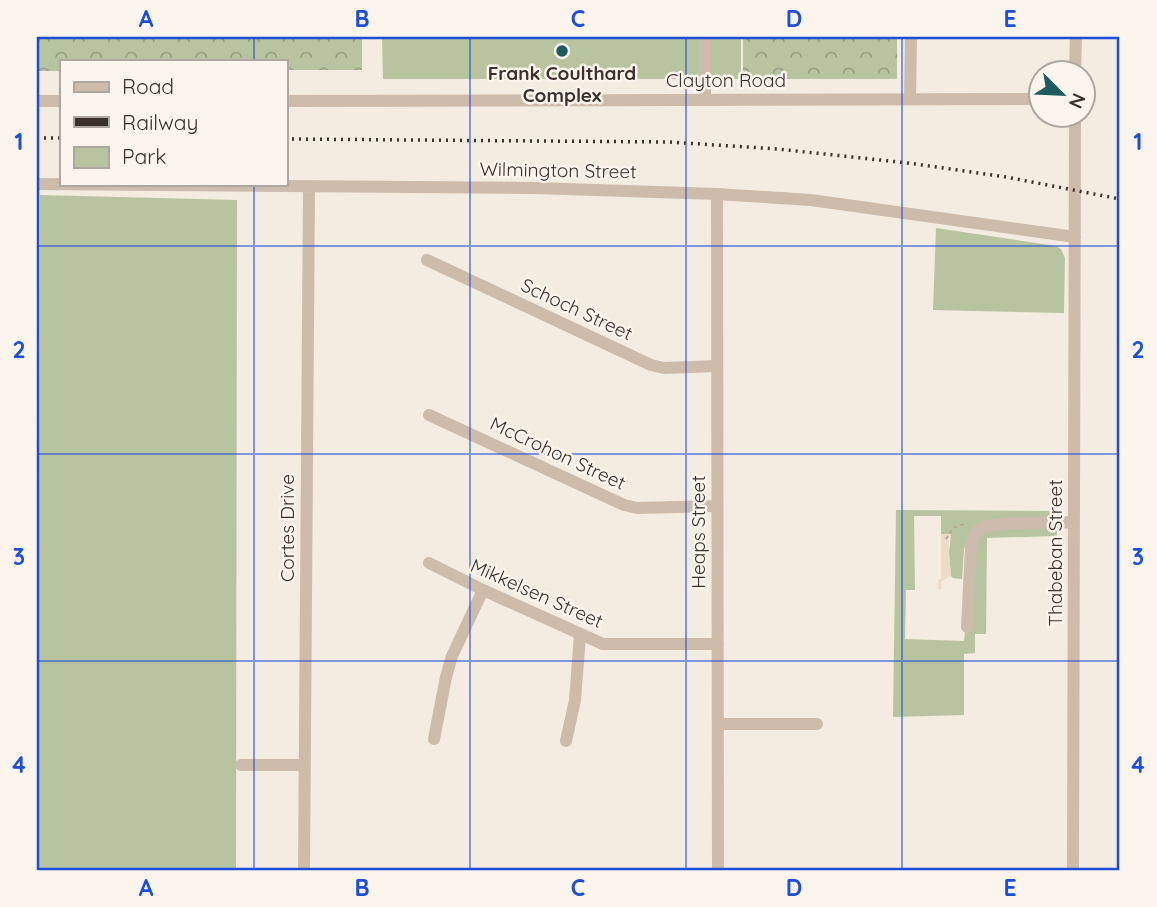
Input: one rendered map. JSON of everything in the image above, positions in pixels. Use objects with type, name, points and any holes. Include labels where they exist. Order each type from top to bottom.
[{"type":"street","points":[[705,37],[705,99]]},
{"type":"street","points":[[910,99],[911,37]]},
{"type":"street","points":[[1076,37],[1076,60]]},
{"type":"street","name":"Clayton Road","points":[[287,101],[1028,99]]},
{"type":"street","points":[[37,101],[60,101]]},
{"type":"street","name":"Thabeban Street","points":[[1073,870],[1075,130]]},
{"type":"street","name":"Wilmington Street","points":[[37,184],[60,184]]},
{"type":"street","name":"Wilmington Street","points":[[287,186],[535,188],[811,200],[1075,237]]},
{"type":"street","name":"Cortes Drive","points":[[304,870],[309,186]]},
{"type":"street","name":"Heaps Street","points":[[717,194],[718,870]]},
{"type":"street","name":"Schoch Street","points":[[427,260],[651,365],[664,368],[717,366]]},
{"type":"street","name":"McCrohon Street","points":[[429,415],[624,505],[637,508],[717,506]]},
{"type":"street","points":[[967,627],[972,540],[980,529],[994,524],[1074,522]]},
{"type":"street","name":"Mikkelsen Street","points":[[429,564],[603,644],[718,643]]},
{"type":"street","points":[[434,740],[443,687],[452,656],[483,590]]},
{"type":"street","points":[[566,741],[575,700],[580,635]]},
{"type":"street","points":[[719,724],[817,724]]},
{"type":"street","points":[[241,765],[305,765]]},
{"type":"path","points":[[946,539],[958,525],[968,523],[985,527]]},
{"type":"green space","points":[[37,37],[362,37],[362,70],[287,70],[287,60],[60,60],[60,71],[37,71]]},
{"type":"green space","name":"Frank Coulthard Complex","points":[[382,37],[741,37],[741,79],[383,79]]},
{"type":"green space","points":[[743,37],[897,37],[897,79],[743,79]]},
{"type":"green space","points":[[40,195],[237,200],[236,870],[38,870]]},
{"type":"green space","points":[[936,228],[1056,246],[1061,249],[1065,258],[1064,313],[933,310]]},
{"type":"green space","points":[[39,286],[38,472],[37,472]]},
{"type":"green space","points":[[896,510],[1053,511],[1053,520],[1003,520],[968,538],[964,549],[962,579],[951,576],[951,534],[941,534],[941,516],[914,516],[915,590],[906,590],[905,639],[964,641],[974,543],[985,530],[1035,527],[1057,529],[1057,536],[987,538],[986,634],[975,634],[975,653],[964,654],[964,715],[893,717]]},
{"type":"shaded area","points":[[941,534],[951,534],[951,576],[942,581],[941,589],[938,589],[938,580],[941,579]]},
{"type":"railway","points":[[37,138],[60,138]]},
{"type":"railway","points":[[287,139],[669,142],[778,149],[1006,177],[1120,199]]},
{"type":"place","name":"Frank Coulthard Complex","points":[[562,51]]}]
